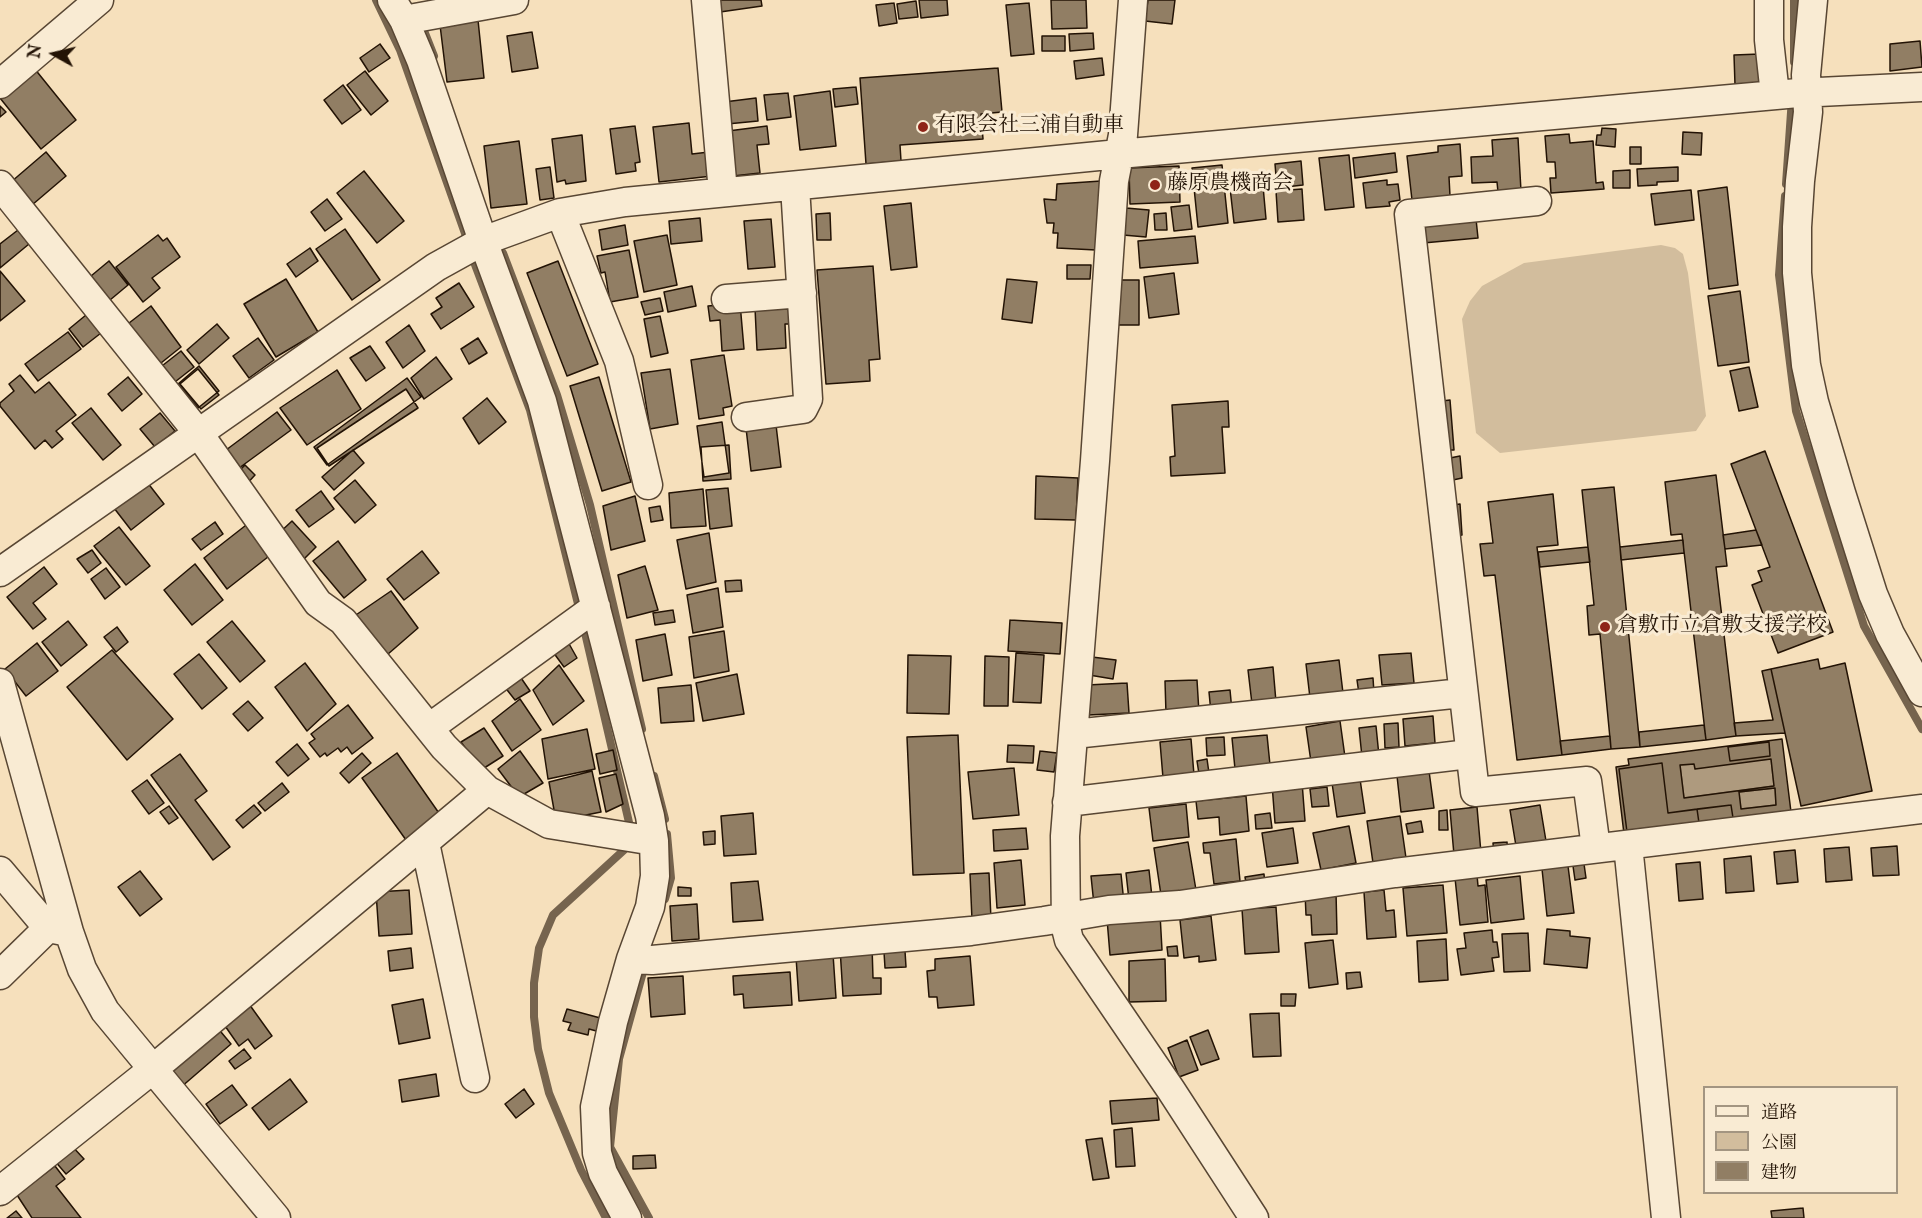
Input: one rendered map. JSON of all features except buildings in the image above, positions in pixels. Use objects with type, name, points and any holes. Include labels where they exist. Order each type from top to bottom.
[{"type":"street","points":[[0,84],[99,0]]},
{"type":"street","points":[[514,0],[409,14],[472,246],[542,401],[587,614],[650,816],[638,839]]},
{"type":"street","points":[[706,0],[723,192]]},
{"type":"street","points":[[1133,0],[1123,135],[1114,181],[1074,734],[1067,802],[1065,918],[1069,940],[1171,1090],[1254,1218]]},
{"type":"street","points":[[1769,0],[1769,40],[1791,93],[1808,112],[1800,181],[1797,273],[1806,365],[1814,402],[1840,493],[1873,594],[1890,634],[1922,692]]},
{"type":"street","points":[[1791,93],[1806,75],[1812,0]]},
{"type":"street","points":[[0,572],[436,267],[472,246],[560,213],[625,202],[1119,154],[1791,93],[1922,87]]},
{"type":"street","points":[[0,185],[199,434],[318,603],[343,621],[444,747],[487,790],[549,824],[638,839]]},
{"type":"street","points":[[746,417],[803,409],[808,399],[795,186]]},
{"type":"street","points":[[1538,201],[1409,214],[1474,792],[1587,781],[1596,848]]},
{"type":"street","points":[[560,213],[619,361],[648,485]]},
{"type":"street","points":[[726,299],[802,293]]},
{"type":"street","points":[[429,728],[587,614]]},
{"type":"street","points":[[0,683],[58,930]]},
{"type":"street","points":[[1074,734],[1462,693]]},
{"type":"street","points":[[1067,802],[1469,754]]},
{"type":"street","points":[[0,1191],[153,1069],[487,790]]},
{"type":"street","points":[[642,960],[970,931],[1109,910],[1180,905],[1395,873],[1922,809]]},
{"type":"street","points":[[627,1218],[603,1173],[597,1153],[595,1107],[613,1022],[642,960],[655,876],[638,839]]},
{"type":"street","points":[[424,843],[475,1078]]},
{"type":"street","points":[[1628,845],[1666,1218]]},
{"type":"street","points":[[0,871],[58,930],[105,1011],[276,1218]]},
{"type":"street","points":[[0,975],[58,930]]},
{"type":"green space","points":[[1661,245],[1675,248],[1683,254],[1688,273],[1706,416],[1696,431],[1500,453],[1476,433],[1462,319],[1470,301],[1482,286],[1524,263]]},
{"type":"shaded area","points":[[1771,759],[1774,786],[1684,798],[1680,765]]},
{"type":"shaded area","points":[[1775,788],[1776,805],[1741,809],[1739,792]]},
{"type":"waterway","points":[[376,0],[400,50],[468,242]]},
{"type":"waterway","points":[[1794,0],[1794,62]]},
{"type":"waterway","points":[[421,23],[434,56]]},
{"type":"waterway","points":[[1786,184],[1792,98]]},
{"type":"waterway","points":[[1785,196],[1779,275],[1796,411],[1864,626],[1922,729]]},
{"type":"waterway","points":[[503,253],[557,395],[590,505],[642,729]]},
{"type":"waterway","points":[[471,254],[530,410],[580,612]]},
{"type":"waterway","points":[[583,624],[631,831]]},
{"type":"waterway","points":[[654,776],[665,819]]},
{"type":"waterway","points":[[665,899],[671,878],[667,834]]},
{"type":"waterway","points":[[606,1218],[581,1170],[549,1093],[538,1049],[534,1017],[534,983],[539,948],[553,915],[624,850],[627,842]]},
{"type":"waterway","points":[[645,965],[619,1059],[610,1147],[649,1218]]},
{"type":"place","name":"有限会社三浦自動車","points":[[923,127]]},
{"type":"place","name":"藤原農機商会","points":[[1155,185]]},
{"type":"place","name":"倉敷市立倉敷支援学校","points":[[1605,627]]}]
